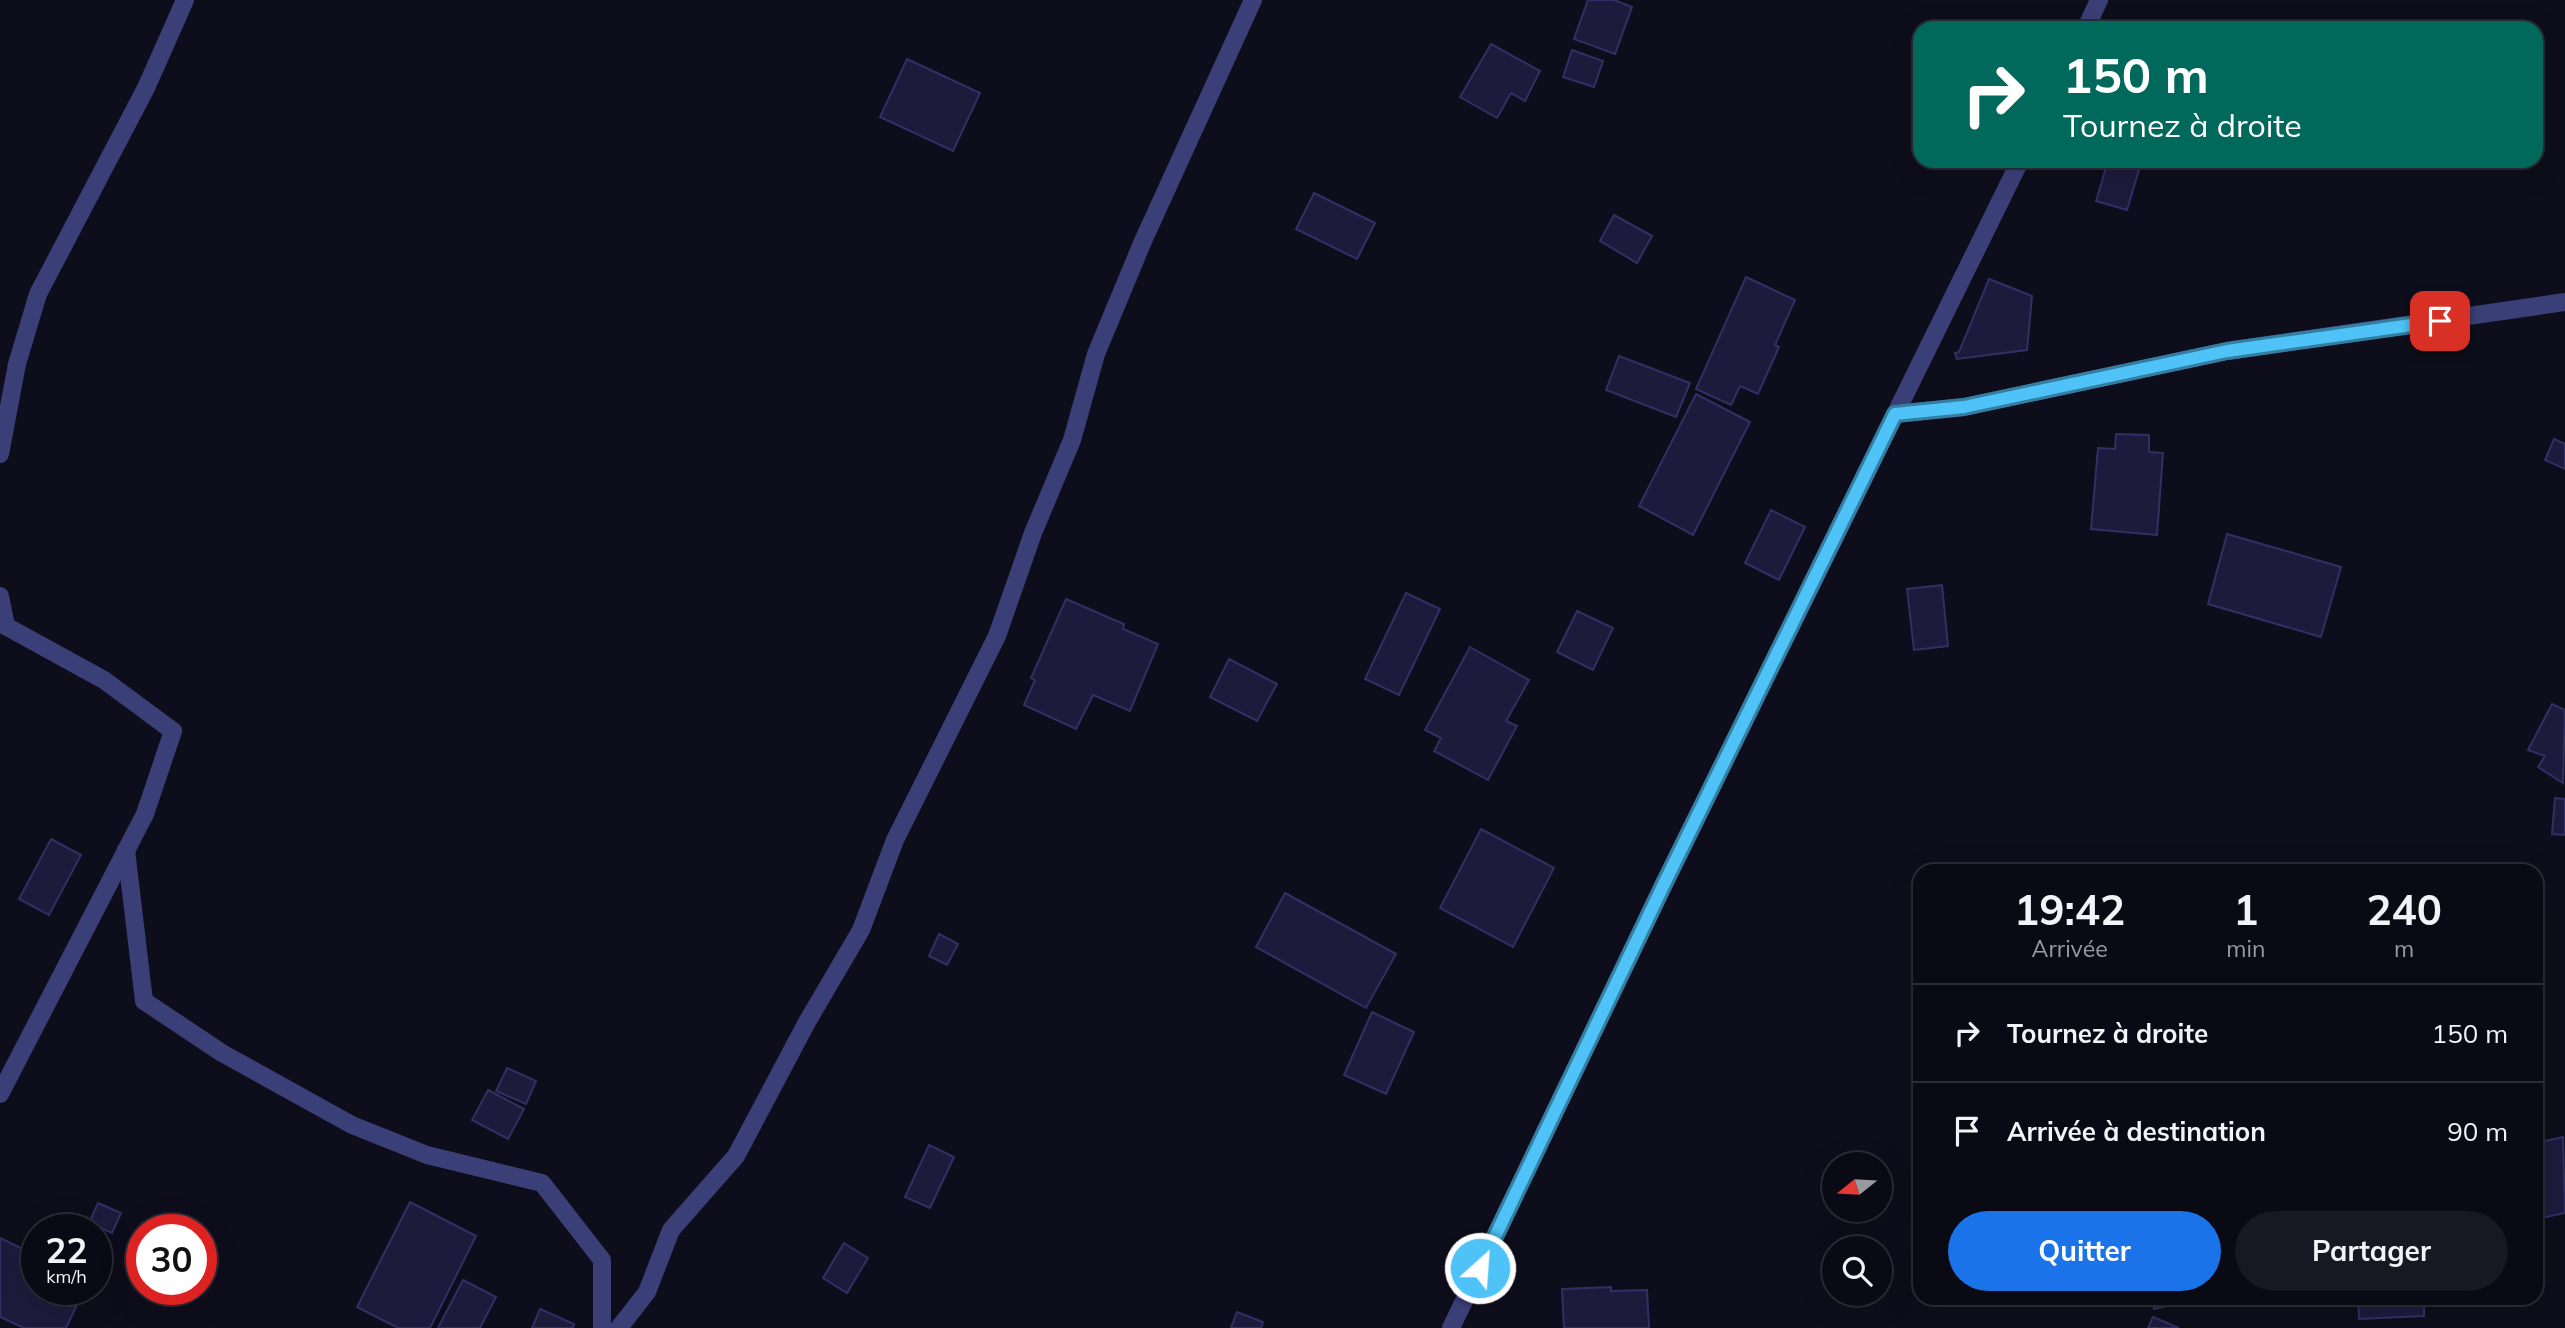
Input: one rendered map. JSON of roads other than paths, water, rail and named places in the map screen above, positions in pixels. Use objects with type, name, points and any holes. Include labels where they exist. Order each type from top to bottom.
[{"type":"street","points":[[0,454],[17,364],[38,294],[146,88],[185,0]]},
{"type":"street","points":[[619,1328],[647,1292],[671,1230],[736,1156],[807,1022],[861,930],[895,840],[998,636],[1033,533],[1072,440],[1096,354],[1143,242],[1253,0]]},
{"type":"street","points":[[2088,21],[2099,0]]},
{"type":"street","points":[[1451,1328],[1663,886],[2017,168]]},
{"type":"street","points":[[1895,414],[1964,407],[2227,351],[2565,302]]},
{"type":"street","points":[[0,596],[3,625],[104,680],[173,731],[145,814],[0,1094]]},
{"type":"street","points":[[126,850],[144,1001],[222,1053],[352,1125],[427,1155],[542,1183],[602,1259],[602,1328]]}]
